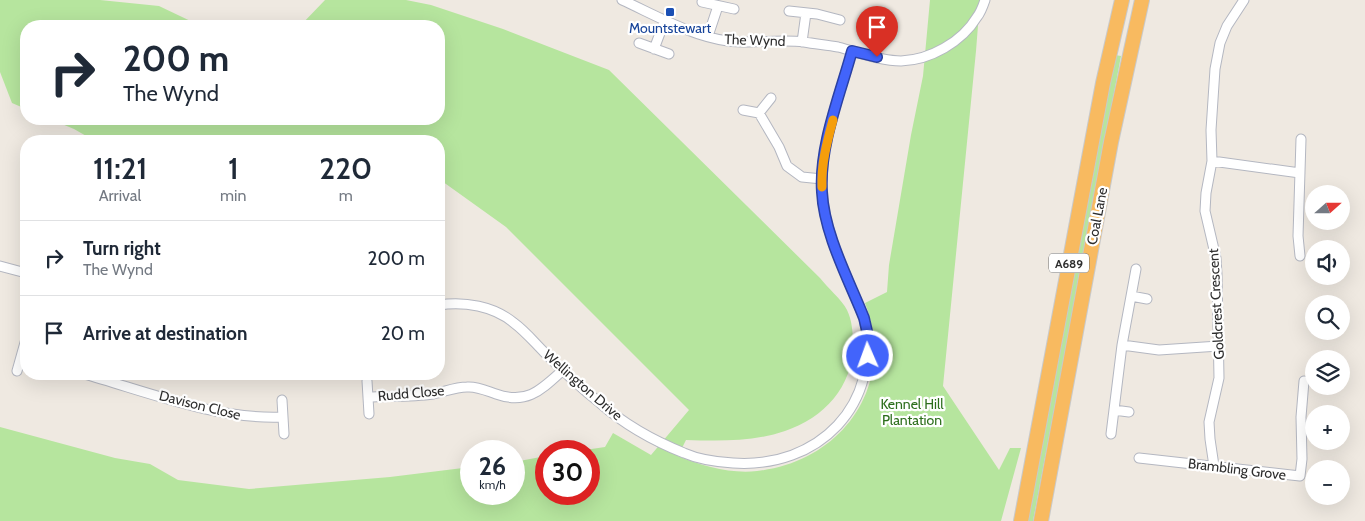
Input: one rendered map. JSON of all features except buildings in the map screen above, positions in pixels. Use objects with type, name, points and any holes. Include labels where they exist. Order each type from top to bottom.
[{"type":"highway","name":"Coal Lane","points":[[1021,521],[1095,122],[1122,0]]},
{"type":"highway","name":"Coal Lane","points":[[1041,521],[1111,142],[1142,0]]},
{"type":"street","name":"The Wynd","points":[[622,0],[665,20],[708,36],[746,42],[802,42],[900,61],[921,58],[942,50],[963,34],[978,17],[985,0]]},
{"type":"street","name":"Goldcrest Crescent","points":[[1214,466],[1209,422],[1219,378],[1219,346],[1216,258],[1205,211],[1206,193],[1212,160],[1211,130],[1215,69],[1220,43],[1227,26],[1244,0]]},
{"type":"street","points":[[702,2],[734,9]]},
{"type":"street","name":"The Wynd","points":[[708,36],[718,6]]},
{"type":"street","points":[[789,11],[840,20]]},
{"type":"street","name":"The Wynd","points":[[802,42],[806,13]]},
{"type":"street","points":[[654,49],[665,20]]},
{"type":"street","points":[[638,43],[669,54]]},
{"type":"street","name":"Wellington Drive","points":[[445,305],[459,304],[475,306],[502,315],[522,329],[563,370],[620,420],[667,446],[693,457],[717,462],[748,464],[776,461],[797,454],[825,439],[841,423],[855,402],[864,378],[868,356],[867,331],[864,318],[829,228],[824,210],[822,178],[825,150],[852,51]]},
{"type":"street","points":[[759,113],[771,98]]},
{"type":"street","points":[[743,110],[759,113],[779,147],[787,166],[802,177],[822,178]]},
{"type":"street","points":[[1300,256],[1298,236],[1301,139]]},
{"type":"street","points":[[1212,160],[1300,173]]},
{"type":"street","points":[[0,266],[20,271]]},
{"type":"street","points":[[1111,434],[1122,344],[1136,269]]},
{"type":"street","points":[[1131,296],[1147,299]]},
{"type":"street","points":[[1122,344],[1166,350],[1219,346]]},
{"type":"street","points":[[17,371],[20,365]]},
{"type":"street","name":"Rudd Close","points":[[368,397],[432,394],[465,387],[481,389],[502,396],[525,397],[540,390],[563,370]]},
{"type":"street","name":"Davison Close","points":[[104,380],[208,410],[245,417],[283,417]]},
{"type":"street","points":[[118,384],[119,380]]},
{"type":"street","name":"Rudd Close","points":[[367,381],[369,414]]},
{"type":"street","name":"Brambling Grove","points":[[1139,458],[1300,476],[1304,381]]},
{"type":"street","points":[[282,400],[284,434]]},
{"type":"street","points":[[1114,410],[1129,412]]},
{"type":"green space","points":[[0,0],[100,0],[159,6],[188,20],[20,20],[20,106],[12,103],[0,72]]},
{"type":"green space","name":"Kennel Hill Plantation","points":[[325,0],[406,0],[431,5],[503,29],[609,70],[820,278],[845,306],[851,322],[853,340],[852,360],[842,387],[824,409],[799,425],[773,435],[736,440],[686,440],[678,456],[717,468],[747,472],[787,465],[814,452],[837,436],[855,414],[867,390],[874,363],[873,333],[865,303],[887,292],[889,265],[923,76],[930,0],[980,0],[943,386],[999,470],[1010,448],[1021,448],[1001,521],[0,521],[0,427],[115,458],[150,464],[178,480],[249,489],[390,477],[460,468],[460,505],[525,505],[525,460],[535,458],[535,505],[600,505],[600,448],[605,447],[613,433],[651,455],[689,410],[506,227],[445,183],[445,135],[84,135],[64,125],[445,125],[445,20],[306,20]]},
{"type":"green space","points":[[1115,55],[1121,56],[1033,521],[1026,521]]},
{"type":"slow traffic","points":[[822,187],[825,150],[833,120]]},
{"type":"place","name":"Mountstewart","points":[[670,12]]},
{"type":"route","points":[[868,356],[867,331],[864,318],[834,244],[824,210],[822,173],[825,150],[852,51],[877,57]]}]
